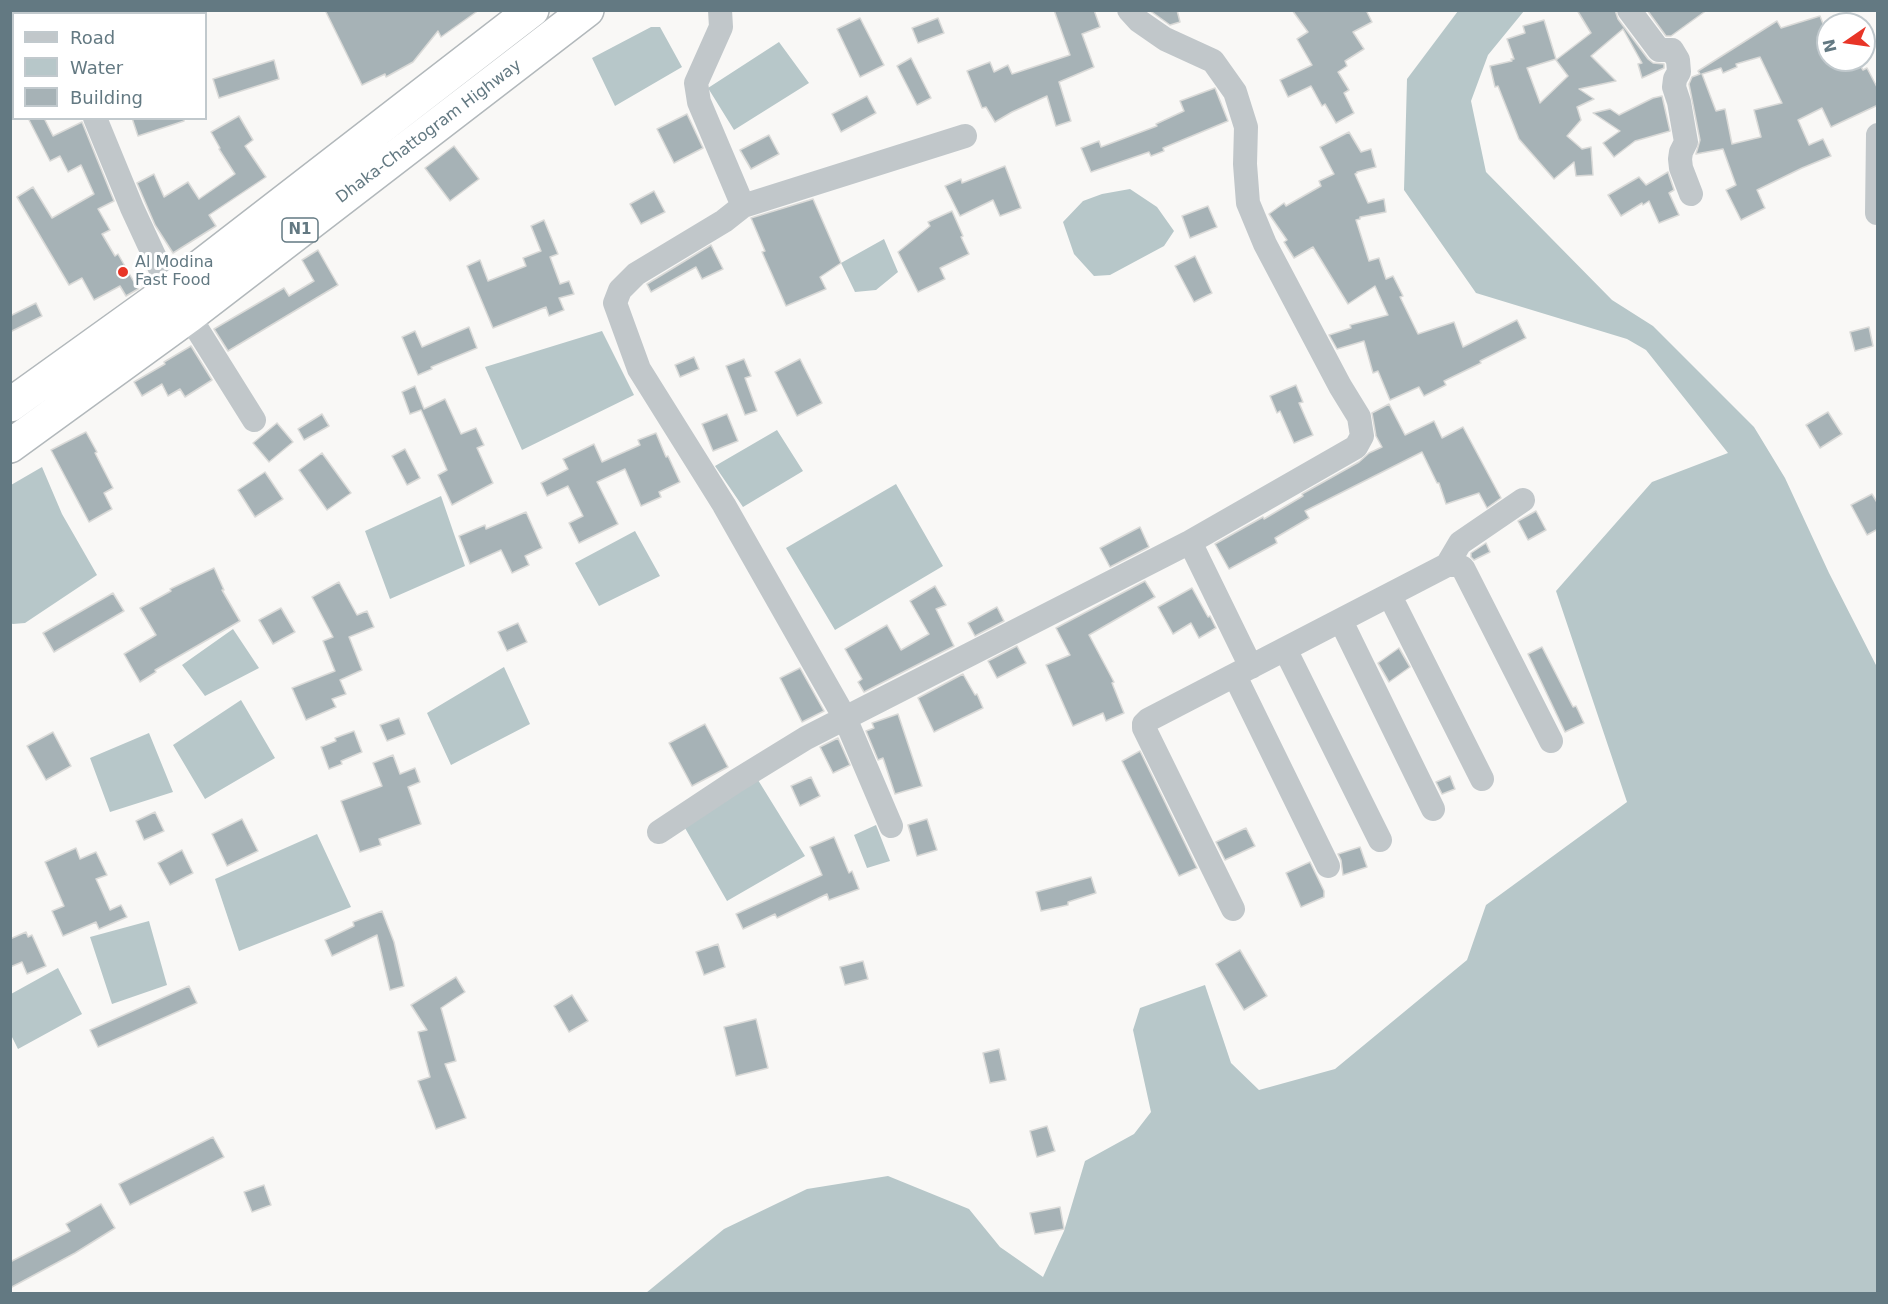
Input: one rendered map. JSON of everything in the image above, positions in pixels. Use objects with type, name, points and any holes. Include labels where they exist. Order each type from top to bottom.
[{"type":"highway","name":"Dhaka-Chattogram Highway","points":[[10,446],[532,10]]},
{"type":"highway","name":"Dhaka-Chattogram Highway","points":[[10,405],[180,303],[587,10]]},
{"type":"street","points":[[720,10],[721,27],[696,83],[699,102],[743,206]]},
{"type":"street","points":[[659,832],[806,738],[1190,542],[1356,447],[1362,436],[1359,417],[1340,386],[1265,244],[1248,203],[1245,164],[1246,126],[1235,92],[1213,61],[1165,39],[1139,21],[1129,10]]},
{"type":"street","points":[[1629,10],[1659,50],[1672,50],[1678,60],[1679,72],[1674,87],[1686,142],[1680,159],[1691,194]]},
{"type":"street","points":[[96,120],[132,208],[180,303],[254,420]]},
{"type":"street","points":[[1877,213],[1878,135]]},
{"type":"street","points":[[891,826],[845,718],[724,505],[639,369],[615,303],[620,290],[636,273],[724,221],[743,206],[964,136]]},
{"type":"street","points":[[1447,565],[1460,543],[1523,500]]},
{"type":"street","points":[[1190,542],[1328,866]]},
{"type":"street","points":[[1233,909],[1144,728],[1148,720],[1447,565],[1457,565],[1463,568],[1551,741]]},
{"type":"street","points":[[1390,596],[1482,780]]},
{"type":"street","points":[[1341,621],[1433,809]]},
{"type":"street","points":[[1285,649],[1380,840]]},
{"type":"water","points":[[1458,11],[1524,11],[1488,55],[1471,101],[1486,172],[1612,300],[1653,326],[1754,427],[1785,478],[1829,573],[1877,667],[1877,1293],[646,1293],[724,1229],[807,1189],[888,1176],[969,1209],[1000,1247],[1043,1277],[1064,1231],[1085,1161],[1134,1134],[1151,1112],[1133,1030],[1140,1008],[1205,985],[1231,1063],[1259,1090],[1335,1069],[1467,960],[1486,905],[1627,802],[1556,591],[1652,482],[1728,453],[1646,350],[1627,339],[1476,293],[1404,190],[1407,79]]},
{"type":"water","points":[[651,27],[660,27],[682,67],[615,106],[592,58]]},
{"type":"water","points":[[779,42],[809,83],[734,130],[708,88]]},
{"type":"water","points":[[1130,189],[1157,207],[1174,231],[1164,246],[1110,275],[1094,276],[1074,254],[1063,222],[1083,201],[1102,194]]},
{"type":"water","points":[[884,239],[898,272],[876,290],[855,292],[841,263]]},
{"type":"water","points":[[602,331],[634,395],[522,450],[485,367]]},
{"type":"water","points":[[777,430],[803,471],[743,507],[715,466]]},
{"type":"water","points":[[42,467],[62,514],[97,575],[25,623],[13,624],[10,623],[11,485]]},
{"type":"water","points":[[896,484],[943,566],[835,630],[786,548]]},
{"type":"water","points":[[441,496],[465,566],[390,599],[365,531]]},
{"type":"water","points":[[635,531],[660,576],[599,606],[575,563]]},
{"type":"water","points":[[233,629],[259,668],[205,696],[182,665]]},
{"type":"water","points":[[504,667],[530,724],[451,765],[427,713]]},
{"type":"water","points":[[241,700],[275,758],[205,799],[173,745]]},
{"type":"water","points":[[149,733],[173,792],[110,812],[90,758]]},
{"type":"water","points":[[758,780],[805,856],[727,901],[685,828]]},
{"type":"water","points":[[876,825],[890,861],[867,868],[854,835]]},
{"type":"water","points":[[317,834],[351,907],[239,951],[215,879]]},
{"type":"water","points":[[149,921],[167,985],[112,1004],[90,937]]},
{"type":"water","points":[[58,968],[82,1014],[18,1049],[11,1035],[11,994]]},
{"type":"building","points":[[325,10],[479,10],[441,37],[438,31],[413,62],[386,77],[385,74],[362,85]]},
{"type":"building","points":[[1054,10],[1094,10],[1100,27],[1082,34],[1094,67],[1059,82],[1071,121],[1056,126],[1047,96],[995,122],[986,107],[982,108],[967,71],[990,62],[994,72],[1008,65],[1012,74],[1070,55]]},
{"type":"building","points":[[1149,10],[1177,10],[1180,22],[1170,25]]},
{"type":"building","points":[[1292,10],[1366,10],[1372,22],[1353,32],[1364,49],[1345,61],[1347,66],[1338,72],[1349,90],[1344,93],[1354,113],[1336,123],[1325,104],[1322,106],[1311,86],[1288,97],[1280,80],[1312,65],[1297,39],[1308,32]]},
{"type":"building","points":[[1577,10],[1615,10],[1618,19],[1648,59],[1653,63],[1664,64],[1664,68],[1642,78],[1638,64],[1642,63],[1623,29],[1591,56],[1616,81],[1579,89],[1594,99],[1577,107],[1581,120],[1567,136],[1582,149],[1591,147],[1593,175],[1576,176],[1574,162],[1554,179],[1519,139],[1498,86],[1495,87],[1490,66],[1512,61],[1511,59],[1514,59],[1507,39],[1525,33],[1523,26],[1544,20],[1556,59],[1527,68],[1540,103],[1568,76],[1556,60],[1591,33]]},
{"type":"building","points":[[1647,10],[1707,10],[1671,36],[1666,36]]},
{"type":"building","points":[[1816,17],[1816,72],[1869,72],[1878,89],[1878,105],[1831,127],[1822,108],[1798,120],[1809,145],[1823,139],[1831,156],[1757,190],[1765,208],[1741,220],[1726,190],[1736,185],[1723,149],[1696,154],[1700,140],[1689,84],[1692,77],[1700,74],[1698,71],[1777,21],[1781,28]],"holes":[[[1760,57],[1782,103],[1754,110],[1761,137],[1732,144],[1725,109],[1716,111],[1702,74],[1721,68],[1723,73],[1737,67],[1736,64]]]},
{"type":"building","points":[[860,18],[884,65],[860,77],[837,29]]},
{"type":"building","points":[[938,18],[944,33],[918,43],[912,28]]},
{"type":"building","points":[[911,58],[931,98],[917,105],[897,66]]},
{"type":"building","points":[[274,60],[279,79],[219,98],[213,79]]},
{"type":"building","points":[[1215,88],[1228,121],[1163,148],[1164,151],[1151,156],[1149,152],[1091,172],[1081,148],[1099,141],[1101,147],[1157,126],[1156,124],[1184,111],[1180,101]]},
{"type":"building","points":[[867,96],[876,113],[841,132],[832,114]]},
{"type":"building","points":[[1662,96],[1670,131],[1635,141],[1614,157],[1603,143],[1620,131],[1593,113],[1610,109],[1619,115],[1653,98]]},
{"type":"building","points":[[687,114],[703,148],[674,163],[657,129]]},
{"type":"building","points":[[239,116],[253,140],[245,146],[266,177],[209,215],[216,226],[173,253],[155,225],[137,183],[154,174],[164,197],[188,182],[199,199],[235,174],[211,132]]},
{"type":"building","points":[[29,120],[45,120],[53,136],[82,122],[114,201],[98,209],[110,230],[102,234],[115,256],[118,254],[138,289],[126,296],[120,286],[94,300],[82,278],[69,285],[17,197],[33,187],[52,218],[94,194],[81,165],[68,172],[60,156],[50,161]]},
{"type":"building","points":[[133,120],[184,120],[184,121],[138,136]]},
{"type":"building","points":[[1349,132],[1361,152],[1371,149],[1376,167],[1355,174],[1368,203],[1384,199],[1386,212],[1360,217],[1356,220],[1369,261],[1379,258],[1386,279],[1393,276],[1403,296],[1400,297],[1418,334],[1454,322],[1463,347],[1517,320],[1526,338],[1444,381],[1446,385],[1424,396],[1419,387],[1390,400],[1378,371],[1373,373],[1364,341],[1337,349],[1329,335],[1351,328],[1350,325],[1388,315],[1375,286],[1348,304],[1313,247],[1294,258],[1284,242],[1287,240],[1269,214],[1284,203],[1286,206],[1321,186],[1319,181],[1334,174],[1320,147]]},
{"type":"building","points":[[769,135],[779,154],[751,169],[740,150]]},
{"type":"building","points":[[454,146],[479,179],[450,201],[425,168]]},
{"type":"building","points":[[1005,166],[1021,208],[1000,216],[993,200],[960,216],[945,186],[961,179],[962,183]]},
{"type":"building","points":[[1668,172],[1674,190],[1669,193],[1679,215],[1659,223],[1649,201],[1621,216],[1608,195],[1639,177],[1646,185]]},
{"type":"building","points":[[654,191],[665,212],[641,224],[630,204]]},
{"type":"building","points":[[813,199],[841,263],[820,277],[826,289],[786,306],[762,252],[765,251],[751,218]]},
{"type":"building","points":[[1208,206],[1217,227],[1190,238],[1182,216]]},
{"type":"building","points":[[952,211],[969,254],[940,268],[945,279],[918,292],[898,252],[930,226],[928,222]]},
{"type":"building","points":[[544,220],[558,254],[550,257],[560,284],[569,281],[574,294],[559,298],[564,310],[549,316],[546,307],[493,328],[467,266],[480,260],[488,281],[526,266],[523,258],[541,251],[531,226]]},
{"type":"building","points":[[711,245],[723,269],[702,279],[696,267],[651,292],[647,284]]},
{"type":"building","points":[[318,250],[338,285],[228,351],[214,329],[284,288],[289,296],[314,281],[302,260]]},
{"type":"building","points":[[1195,256],[1212,293],[1194,302],[1175,266]]},
{"type":"building","points":[[36,303],[42,316],[10,332],[10,316]]},
{"type":"building","points":[[469,327],[477,348],[431,367],[432,369],[418,375],[402,337],[415,331],[422,347]]},
{"type":"building","points":[[1869,327],[1873,346],[1855,351],[1850,332]]},
{"type":"building","points":[[191,346],[212,380],[185,397],[180,389],[168,396],[162,384],[142,396],[134,382]]},
{"type":"building","points":[[694,357],[699,369],[680,377],[675,365]]},
{"type":"building","points":[[744,359],[751,376],[745,378],[757,411],[745,415],[726,366]]},
{"type":"building","points":[[800,359],[822,403],[797,416],[775,372]]},
{"type":"building","points":[[1296,385],[1303,402],[1299,403],[1313,435],[1294,443],[1280,411],[1277,413],[1270,396]]},
{"type":"building","points":[[415,386],[424,409],[445,399],[461,434],[476,428],[484,445],[477,448],[493,483],[452,505],[438,475],[447,470],[421,410],[410,414],[402,392]]},
{"type":"building","points":[[1389,404],[1405,435],[1434,421],[1442,438],[1463,427],[1501,498],[1487,508],[1479,493],[1446,504],[1439,483],[1422,452],[1305,511],[1309,518],[1275,538],[1277,543],[1229,569],[1215,544],[1263,517],[1264,519],[1382,447],[1376,436],[1372,413]]},
{"type":"building","points":[[1828,412],[1842,434],[1820,448],[1806,425]]},
{"type":"building","points":[[322,414],[329,426],[304,440],[298,429]]},
{"type":"building","points":[[727,414],[738,441],[713,451],[702,424]]},
{"type":"building","points":[[277,423],[293,442],[269,462],[253,443]]},
{"type":"building","points":[[86,432],[113,488],[104,493],[112,509],[89,522],[51,450]]},
{"type":"building","points":[[656,433],[680,482],[659,492],[661,497],[641,506],[625,469],[597,482],[618,524],[579,543],[569,523],[583,516],[568,486],[547,496],[541,483],[568,469],[563,459],[594,444],[602,462],[640,445],[638,440]]},
{"type":"building","points":[[405,449],[420,478],[407,485],[392,456]]},
{"type":"building","points":[[322,453],[351,493],[327,510],[299,470]]},
{"type":"building","points":[[265,472],[283,499],[255,517],[238,490]]},
{"type":"building","points":[[1872,494],[1878,504],[1878,529],[1867,535],[1851,505]]},
{"type":"building","points":[[1536,511],[1546,530],[1528,540],[1518,521]]},
{"type":"building","points":[[526,512],[542,548],[525,556],[529,565],[512,573],[501,550],[470,564],[459,536],[485,525],[486,529]]},
{"type":"building","points":[[1140,527],[1149,547],[1110,567],[1100,548]]},
{"type":"building","points":[[1486,543],[1490,552],[1474,560],[1471,553]]},
{"type":"building","points":[[214,568],[224,590],[222,590],[240,621],[155,670],[156,672],[140,682],[124,654],[156,635],[140,608],[171,591],[170,589]]},
{"type":"building","points":[[1145,581],[1155,597],[1089,635],[1114,682],[1112,683],[1124,713],[1106,721],[1103,713],[1073,726],[1046,665],[1070,655],[1056,628]]},
{"type":"building","points":[[339,582],[357,615],[367,611],[374,627],[349,637],[362,670],[340,680],[346,694],[332,699],[336,707],[306,720],[292,688],[335,671],[323,641],[333,637],[312,597]]},
{"type":"building","points":[[935,586],[946,605],[936,609],[954,646],[864,692],[858,682],[862,679],[845,649],[887,625],[901,650],[929,634],[910,601]]},
{"type":"building","points":[[1192,588],[1216,628],[1199,638],[1191,623],[1173,634],[1158,607]]},
{"type":"building","points":[[113,593],[124,611],[54,652],[43,633]]},
{"type":"building","points":[[997,607],[1004,621],[975,636],[968,623]]},
{"type":"building","points":[[281,608],[295,632],[273,644],[259,620]]},
{"type":"building","points":[[518,623],[527,642],[507,651],[498,632]]},
{"type":"building","points":[[1017,646],[1026,663],[997,678],[988,661]]},
{"type":"building","points":[[1542,647],[1573,707],[1576,706],[1584,723],[1565,732],[1528,654]]},
{"type":"building","points":[[1399,648],[1410,667],[1389,682],[1378,663]]},
{"type":"building","points":[[800,668],[824,711],[802,722],[780,678]]},
{"type":"building","points":[[963,674],[975,695],[977,694],[983,708],[934,732],[918,698]]},
{"type":"building","points":[[898,714],[922,786],[895,794],[883,758],[878,760],[866,731],[874,728],[872,723]]},
{"type":"building","points":[[399,718],[405,734],[387,741],[380,725]]},
{"type":"building","points":[[705,724],[728,767],[692,786],[669,743]]},
{"type":"building","points":[[354,731],[362,752],[329,769],[321,747],[336,741],[335,738]]},
{"type":"building","points":[[53,732],[71,766],[46,780],[27,746]]},
{"type":"building","points":[[838,738],[850,765],[833,773],[820,747]]},
{"type":"building","points":[[1140,751],[1197,868],[1179,876],[1122,761]]},
{"type":"building","points":[[393,755],[400,774],[415,768],[420,782],[408,787],[421,824],[379,839],[381,845],[360,852],[341,801],[382,786],[373,763]]},
{"type":"building","points":[[1450,776],[1455,789],[1442,794],[1436,782]]},
{"type":"building","points":[[811,777],[820,796],[800,806],[791,786]]},
{"type":"building","points":[[155,812],[164,831],[144,840],[136,821]]},
{"type":"building","points":[[242,819],[258,851],[227,866],[212,834]]},
{"type":"building","points":[[927,819],[937,850],[917,856],[908,825]]},
{"type":"building","points":[[1246,828],[1255,846],[1225,860],[1216,842]]},
{"type":"building","points":[[834,837],[849,873],[852,871],[859,889],[829,900],[827,894],[777,918],[775,914],[743,929],[736,914],[822,875],[810,847]]},
{"type":"building","points":[[1360,847],[1367,867],[1343,875],[1338,854]]},
{"type":"building","points":[[76,848],[80,859],[96,852],[107,875],[96,879],[110,910],[121,905],[127,917],[99,929],[96,922],[63,936],[52,911],[64,906],[45,862]]},
{"type":"building","points":[[182,850],[193,873],[170,885],[158,863]]},
{"type":"building","points":[[1310,862],[1324,891],[1324,897],[1301,907],[1286,873]]},
{"type":"building","points":[[1091,877],[1096,893],[1068,902],[1068,905],[1041,911],[1036,892]]},
{"type":"building","points":[[382,911],[394,942],[404,986],[390,990],[377,935],[332,956],[325,940],[354,926],[353,922]]},
{"type":"building","points":[[26,932],[28,937],[32,935],[46,966],[27,974],[22,962],[10,967],[10,939]]},
{"type":"building","points":[[718,944],[725,967],[704,975],[696,952]]},
{"type":"building","points":[[1240,950],[1267,996],[1244,1010],[1216,964]]},
{"type":"building","points":[[863,961],[868,979],[845,985],[840,967]]},
{"type":"building","points":[[456,977],[465,992],[441,1008],[456,1061],[445,1064],[466,1118],[436,1129],[418,1081],[430,1077],[418,1032],[427,1030],[411,1005]]},
{"type":"building","points":[[189,986],[197,1003],[98,1047],[90,1030]]},
{"type":"building","points":[[572,995],[588,1021],[569,1032],[554,1006]]},
{"type":"building","points":[[756,1019],[768,1068],[736,1076],[724,1027]]},
{"type":"building","points":[[999,1049],[1006,1080],[990,1083],[983,1053]]},
{"type":"building","points":[[1047,1126],[1055,1151],[1037,1157],[1030,1131]]},
{"type":"building","points":[[213,1137],[224,1157],[130,1205],[119,1184]]},
{"type":"building","points":[[264,1185],[271,1205],[252,1212],[244,1192]]},
{"type":"building","points":[[101,1204],[115,1228],[75,1253],[10,1288],[10,1262],[70,1231],[66,1224]]},
{"type":"building","points":[[1060,1207],[1064,1229],[1035,1234],[1030,1213]]},
{"type":"place","name":"Al Modina Fast Food","points":[[123,272]]}]
